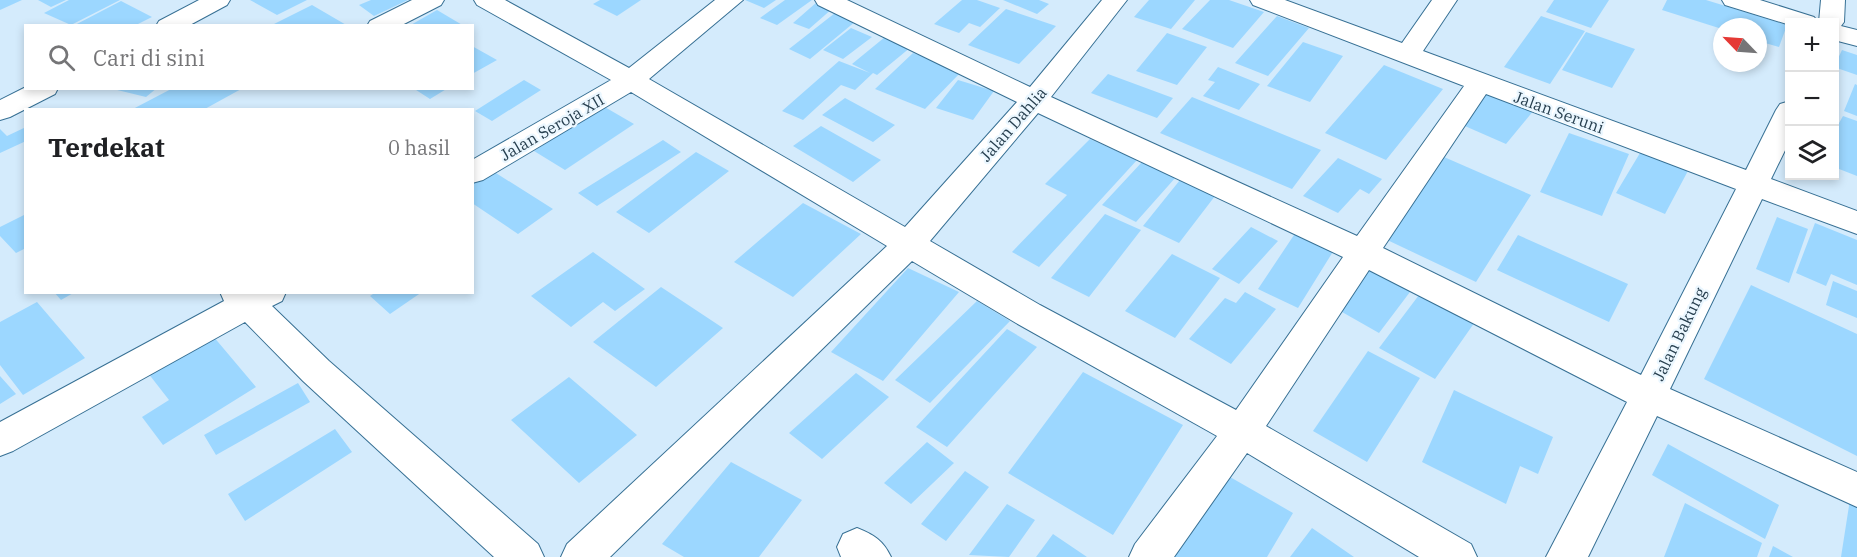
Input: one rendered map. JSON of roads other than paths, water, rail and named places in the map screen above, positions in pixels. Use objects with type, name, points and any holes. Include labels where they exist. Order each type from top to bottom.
[{"type":"street","points":[[172,24],[218,0]]},
{"type":"street","points":[[383,24],[432,0]]},
{"type":"street","points":[[486,0],[631,80],[908,245],[1028,314],[1242,431],[1456,557]]},
{"type":"street","name":"Jalan Seroja XII","points":[[474,172],[631,80],[731,0]]},
{"type":"street","points":[[827,0],[1034,100],[1364,253],[1649,396],[1857,490]]},
{"type":"street","name":"Jalan Dahlia","points":[[582,557],[908,245],[1034,100],[1114,0]]},
{"type":"street","name":"Jalan Seruni","points":[[1262,0],[1406,56],[1857,223]]},
{"type":"street","points":[[1406,56],[1445,0]]},
{"type":"street","points":[[1734,0],[1791,18]]},
{"type":"street","points":[[1831,18],[1833,0]]},
{"type":"street","points":[[1839,33],[1857,38]]},
{"type":"street","points":[[1150,557],[1242,431],[1364,253],[1419,167],[1480,83]]},
{"type":"street","points":[[9,107],[41,90]]},
{"type":"street","name":"Jalan Bakung","points":[[1567,557],[1785,120]]},
{"type":"street","points":[[0,440],[251,297],[316,371],[524,557]]}]
